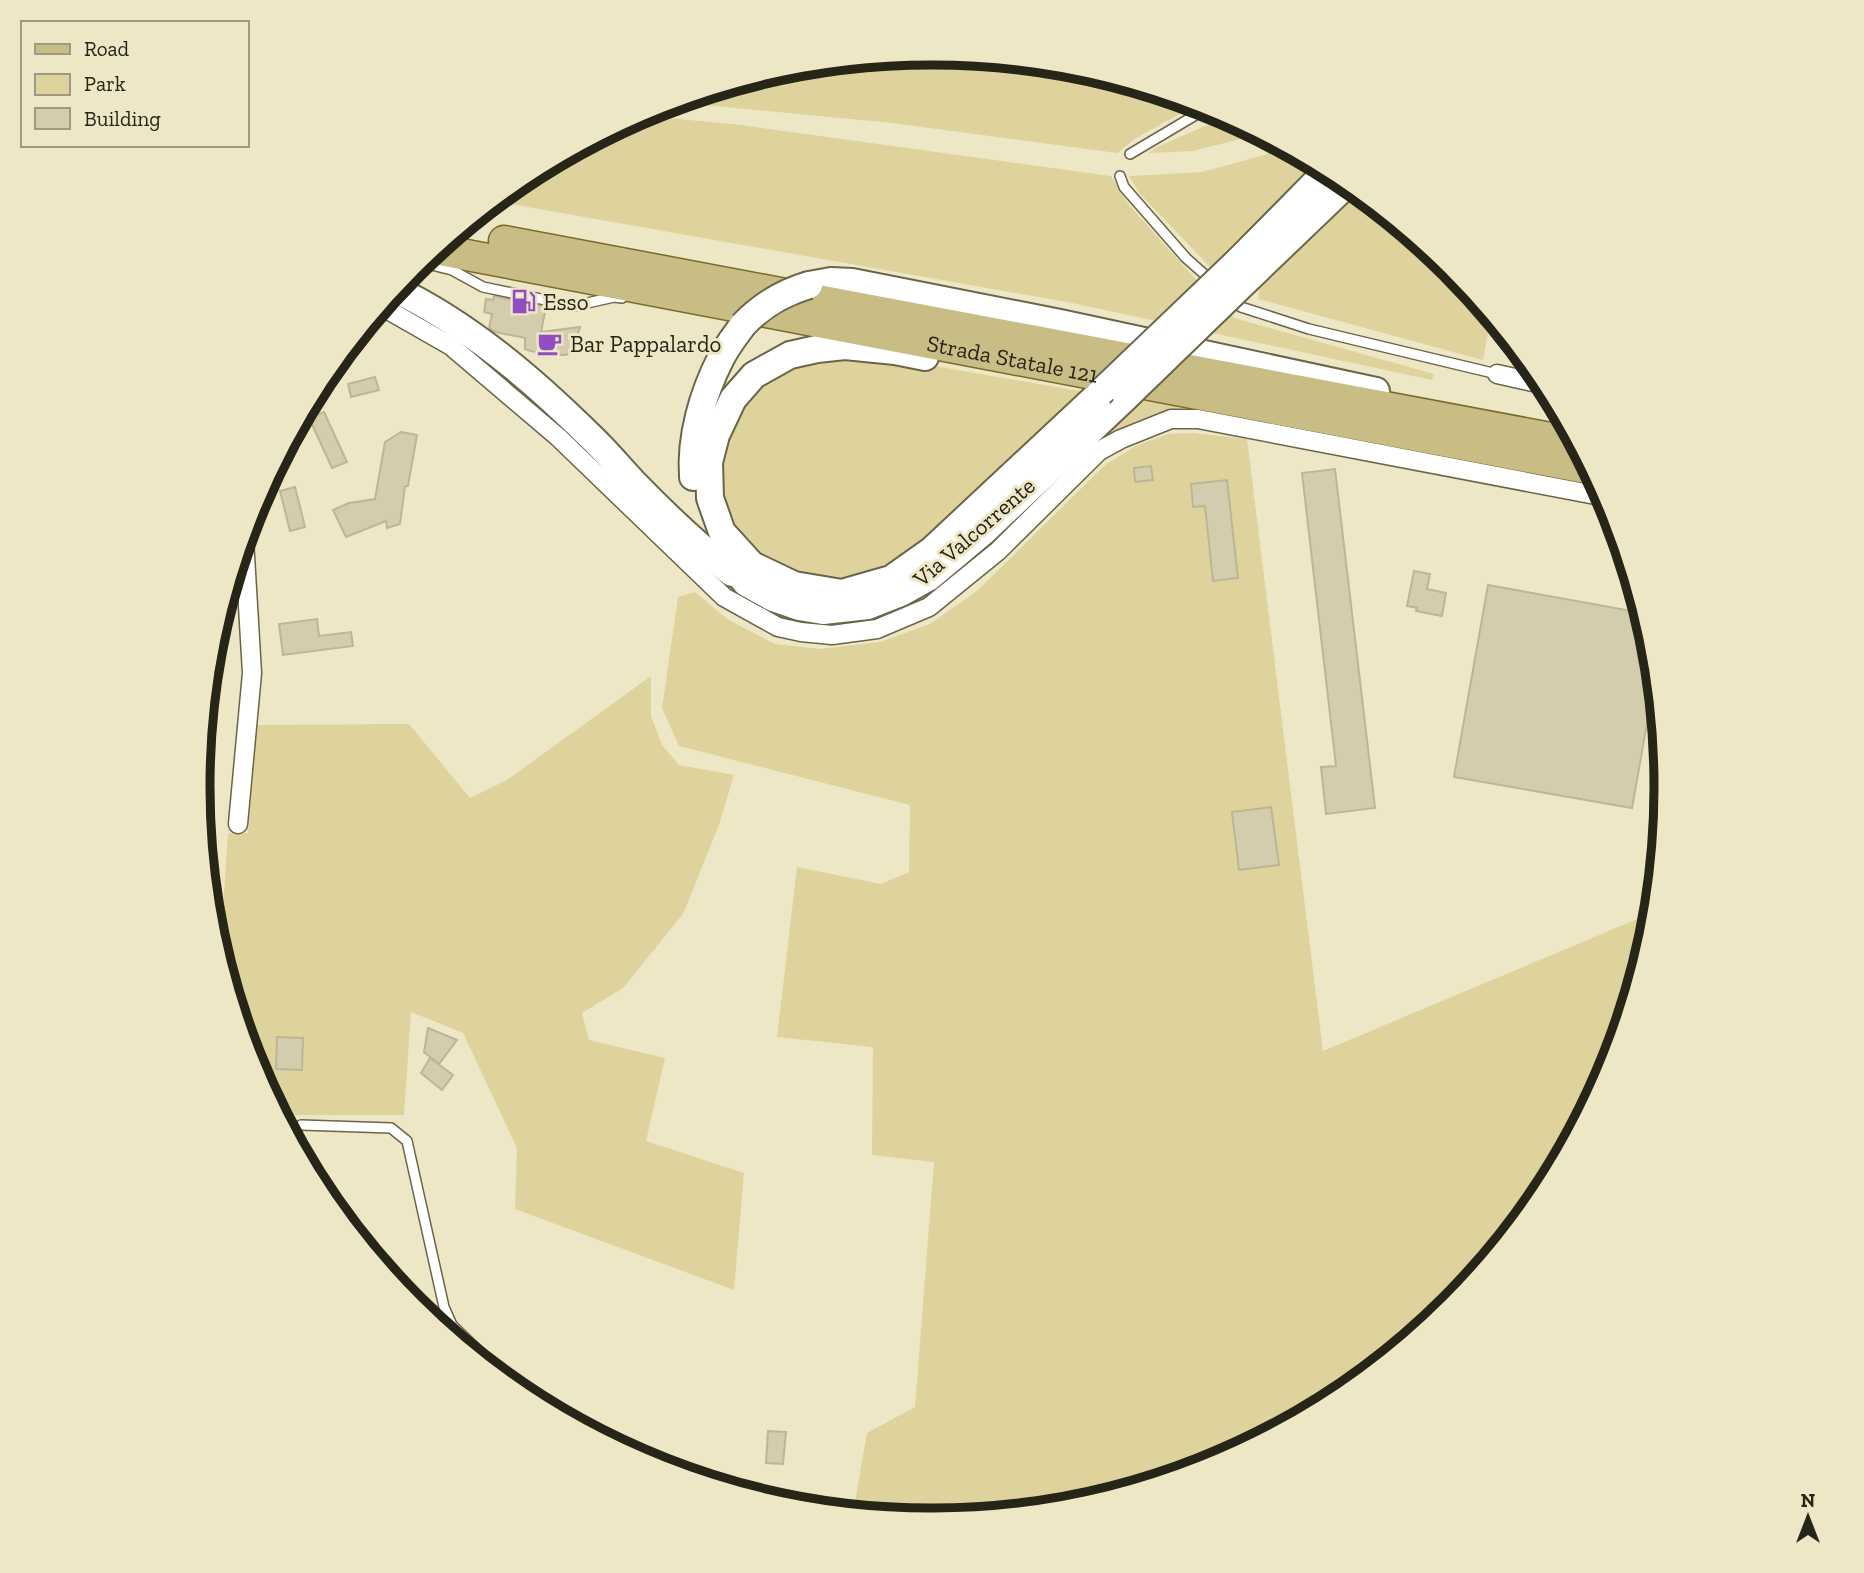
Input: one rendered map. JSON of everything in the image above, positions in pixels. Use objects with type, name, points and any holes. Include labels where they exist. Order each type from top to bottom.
[{"type":"main road","points":[[405,294],[440,312],[476,336],[542,391],[592,438],[696,545],[746,583],[773,598],[799,607],[823,611],[868,606],[901,593],[928,578],[983,532],[1126,397],[1244,269],[1321,178]]},
{"type":"main road","points":[[1156,386],[1085,386],[895,351],[845,346],[790,355],[754,375],[733,399],[716,435],[709,462],[710,498],[722,532],[752,565],[794,585],[842,593],[891,579],[932,550],[1100,393],[1244,269],[1339,190]]},
{"type":"main road","name":"Strada Statale 121","points":[[468,234],[1565,441]]},
{"type":"main road","name":"Strada Statale 121","points":[[448,251],[1579,467]]},
{"type":"main road","points":[[746,583],[703,522],[692,474],[695,441],[708,388],[737,321],[772,299],[809,285],[831,281],[852,282],[1523,420],[1560,431]]},
{"type":"street","name":"Via Valcorrente","points":[[389,311],[451,346],[558,437],[724,597],[778,628],[801,632],[832,635],[877,629],[929,607],[998,551],[1098,451],[1171,419],[1212,421],[1592,494]]},
{"type":"street","points":[[1497,374],[1529,381]]},
{"type":"street","points":[[238,824],[251,673],[245,566]]},
{"type":"lane","points":[[1130,155],[1195,115]]},
{"type":"lane","points":[[1120,176],[1124,187],[1186,258],[1241,307],[1309,329],[1497,374]]},
{"type":"lane","points":[[433,265],[452,270],[483,288],[574,306],[614,297],[627,299]]},
{"type":"lane","points":[[737,321],[785,316]]},
{"type":"lane","points":[[301,1125],[391,1128],[407,1141],[444,1307],[457,1330]]},
{"type":"green space","points":[[932,65],[979,66],[1073,79],[1119,89],[1181,110],[1178,115],[1136,138],[1117,153],[892,123],[697,104],[745,89],[838,71]]},
{"type":"green space","points":[[663,117],[741,125],[1111,176],[1129,205],[1234,318],[1434,374],[1432,380],[1072,303],[507,203],[571,161]]},
{"type":"green space","points":[[1213,122],[1247,137],[1193,151],[1149,153]]},
{"type":"green space","points":[[1274,151],[1314,174],[1214,271],[1140,194],[1129,176],[1202,172]]},
{"type":"green space","points":[[1349,198],[1408,244],[1442,276],[1489,328],[1483,360],[1258,299],[1260,286]]},
{"type":"green space","points":[[813,358],[889,358],[1085,392],[924,543],[887,567],[851,577],[823,580],[793,576],[764,562],[727,524],[717,469],[732,416],[765,379]]},
{"type":"green space","points":[[1151,398],[1184,405],[1103,436],[1139,403]]},
{"type":"green space","points":[[1192,433],[1247,439],[1323,1051],[1642,917],[1629,973],[1599,1063],[1579,1106],[1557,1147],[1505,1226],[1475,1262],[1408,1329],[1333,1387],[1251,1434],[1164,1470],[1119,1484],[1026,1502],[979,1507],[885,1507],[855,1504],[867,1433],[915,1407],[934,1162],[872,1155],[873,1047],[777,1037],[797,867],[881,884],[909,872],[910,805],[679,746],[662,708],[678,597],[695,592],[727,619],[775,644],[820,649],[880,642],[930,624],[977,591],[1105,465],[1136,446],[1168,434]]},
{"type":"green space","points":[[651,676],[651,716],[662,745],[679,765],[734,775],[719,825],[683,914],[623,988],[582,1013],[589,1040],[665,1058],[646,1141],[744,1173],[734,1290],[515,1209],[517,1148],[463,1033],[411,1012],[404,1115],[290,1115],[265,1063],[251,1023],[252,1014],[247,1011],[235,973],[222,918],[228,833],[248,833],[256,725],[409,724],[470,798],[507,780]]},
{"type":"building","points":[[494,296],[546,307],[541,332],[580,327],[572,351],[566,355],[554,355],[531,351],[525,349],[525,338],[495,332],[489,328],[492,314],[484,312],[486,299],[493,300]]},
{"type":"building","points":[[375,377],[379,390],[351,397],[348,384]]},
{"type":"building","points":[[324,412],[347,462],[332,468],[310,421],[313,416]]},
{"type":"building","points":[[401,432],[417,435],[408,486],[405,486],[400,524],[387,528],[386,521],[346,537],[333,510],[349,503],[375,499],[385,442]]},
{"type":"building","points":[[1151,466],[1153,480],[1135,482],[1134,468]]},
{"type":"building","points":[[1335,469],[1375,808],[1326,814],[1321,767],[1336,766],[1302,473]]},
{"type":"building","points":[[1227,480],[1238,578],[1213,581],[1205,506],[1193,507],[1191,484]]},
{"type":"building","points":[[295,487],[305,527],[290,531],[280,491]]},
{"type":"building","points":[[1414,571],[1430,574],[1427,589],[1446,593],[1442,616],[1416,611],[1417,608],[1407,606]]},
{"type":"building","points":[[1488,585],[1632,611],[1649,709],[1632,808],[1454,777]]},
{"type":"building","points":[[317,619],[319,636],[351,632],[353,646],[283,655],[279,624]]},
{"type":"building","points":[[1271,807],[1279,865],[1239,870],[1232,812]]},
{"type":"building","points":[[428,1028],[457,1040],[439,1064],[424,1052]]},
{"type":"building","points":[[277,1037],[303,1038],[302,1070],[276,1069]]},
{"type":"building","points":[[430,1058],[453,1075],[442,1090],[421,1073]]},
{"type":"building","points":[[768,1431],[786,1432],[783,1464],[766,1463]]},
{"type":"place","name":"Esso","points":[[523,302]]},
{"type":"place","name":"Bar Pappalardo","points":[[550,344]]}]
